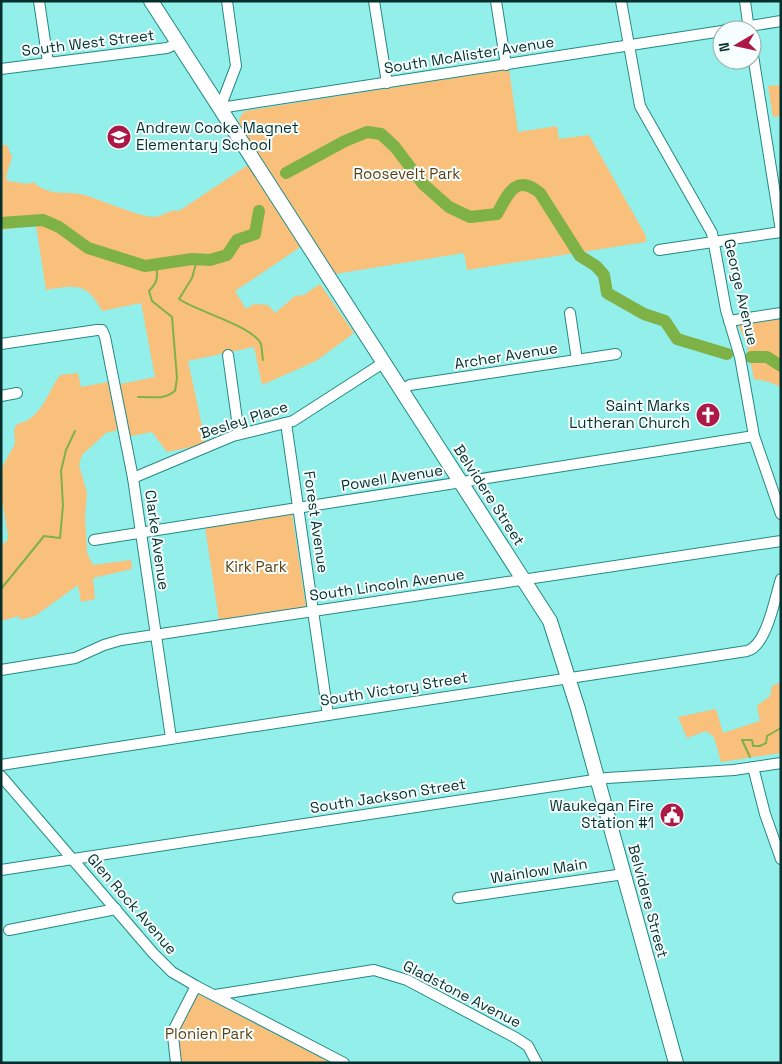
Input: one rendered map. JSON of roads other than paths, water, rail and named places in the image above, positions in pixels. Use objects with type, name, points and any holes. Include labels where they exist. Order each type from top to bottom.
[{"type":"main road","name":"Belvidere Street","points":[[151,1],[550,621],[598,780],[676,1063]]},
{"type":"street","points":[[38,1],[48,62]]},
{"type":"street","points":[[220,108],[236,66],[228,1]]},
{"type":"street","points":[[374,1],[386,83]]},
{"type":"street","points":[[496,1],[506,65]]},
{"type":"street","name":"George Avenue","points":[[621,1],[640,106],[710,229],[729,321],[740,357],[754,436],[781,514]]},
{"type":"street","points":[[745,1],[748,20]]},
{"type":"street","name":"South McAlister Avenue","points":[[762,25],[781,21]]},
{"type":"street","name":"South McAlister Avenue","points":[[220,108],[712,32]]},
{"type":"street","name":"South West Street","points":[[1,68],[167,48],[178,44]]},
{"type":"street","points":[[659,250],[781,231],[755,70]]},
{"type":"street","points":[[570,313],[577,360]]},
{"type":"street","points":[[729,321],[781,313]]},
{"type":"street","name":"Clarke Avenue","points":[[1,344],[102,330],[107,346],[133,478],[172,738]]},
{"type":"street","name":"Archer Avenue","points":[[401,390],[410,386],[616,354]]},
{"type":"street","points":[[228,355],[239,434]]},
{"type":"street","name":"Besley Place","points":[[133,478],[239,434],[294,421],[384,363]]},
{"type":"street","points":[[1,396],[17,393]]},
{"type":"street","name":"Forest Avenue","points":[[286,423],[328,714]]},
{"type":"street","name":"Powell Avenue","points":[[94,540],[754,436]]},
{"type":"street","name":"South Lincoln Avenue","points":[[1,670],[75,658],[104,645],[156,635],[781,541]]},
{"type":"street","name":"South Victory Street","points":[[1,765],[751,650],[763,636],[781,579]]},
{"type":"street","name":"South Jackson Street","points":[[1,870],[598,780],[781,763]]},
{"type":"street","points":[[753,767],[765,814],[781,860]]},
{"type":"street","name":"Glen Rock Avenue","points":[[1,776],[170,970],[196,986],[344,1063]]},
{"type":"street","name":"Wainlow Main","points":[[458,898],[624,874]]},
{"type":"street","points":[[8,930],[116,909]]},
{"type":"street","name":"Gladstone Avenue","points":[[215,995],[374,970],[389,973],[407,980],[516,1038],[528,1046],[537,1063]]},
{"type":"street","points":[[176,1063],[172,1036],[196,986]]},
{"type":"waterway","points":[[286,173],[345,141],[367,132],[381,134],[395,147],[423,184],[449,207],[470,217],[497,214],[505,199],[514,188],[525,185],[532,187],[540,193],[580,256],[596,266],[604,275],[607,293],[644,314],[665,321],[677,339],[727,354]]},
{"type":"waterway","points":[[1,223],[43,220],[59,227],[88,248],[145,266],[192,259],[210,260],[227,255],[237,240],[255,234],[259,211]]},
{"type":"waterway","points":[[197,260],[192,278],[179,299],[237,325],[256,337],[261,344],[263,360]]},
{"type":"waterway","points":[[138,397],[166,396],[175,391],[177,378],[172,317],[152,301],[149,291],[157,279],[156,264]]},
{"type":"waterway","points":[[751,357],[767,357],[781,366]]},
{"type":"waterway","points":[[1,589],[44,536],[60,538],[63,505],[61,471],[66,450],[75,431]]},
{"type":"waterway","points":[[750,757],[742,740],[752,740],[753,746],[760,746],[766,743],[767,736],[781,728]]},
{"type":"place","name":"Andrew Cooke Magnet Elementary School","points":[[119,137]]},
{"type":"place","name":"Saint Marks Lutheran Church","points":[[708,415]]},
{"type":"place","name":"Waukegan Fire Station #1","points":[[672,815]]},
{"type":"park label","name":"Roosevelt Park","points":[[407,174]]},
{"type":"park label","name":"Kirk Park","points":[[256,567]]},
{"type":"park label","name":"Plonien Park","points":[[209,1034]]}]
